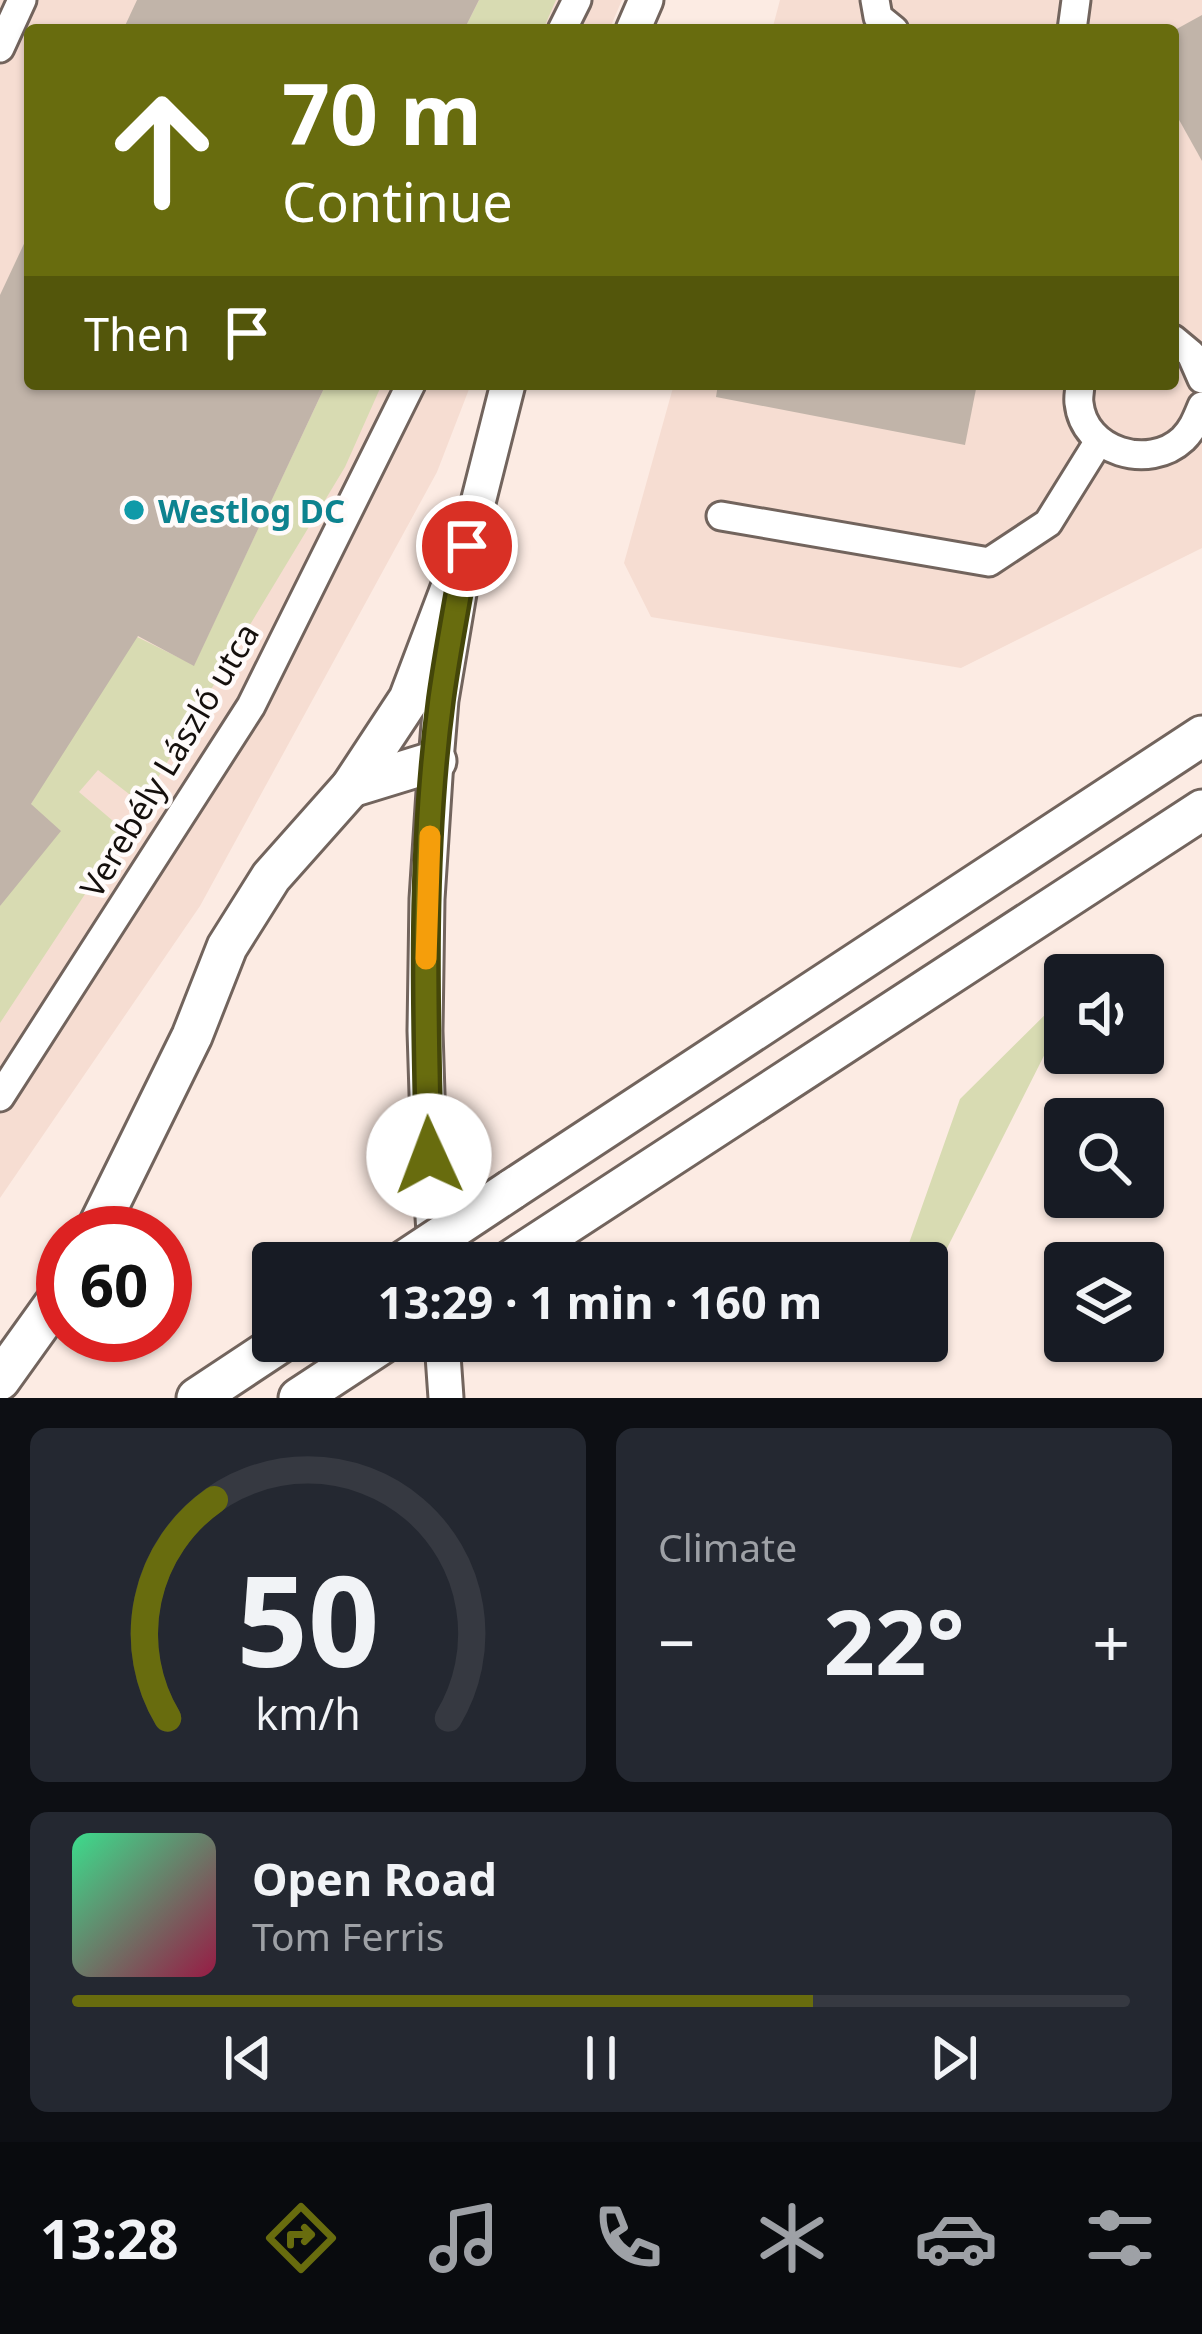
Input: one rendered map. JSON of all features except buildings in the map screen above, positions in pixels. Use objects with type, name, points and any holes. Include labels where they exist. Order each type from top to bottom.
[{"type":"highway","points":[[107,1206],[192,1036],[227,947],[271,877],[351,787],[409,699],[467,546]]},
{"type":"highway","points":[[433,1242],[1202,736]]},
{"type":"highway","points":[[351,787],[436,761]]},
{"type":"highway","points":[[540,1242],[1202,810]]},
{"type":"highway","points":[[0,1380],[36,1330]]},
{"type":"highway","points":[[197,1398],[252,1362]]},
{"type":"highway","points":[[299,1398],[355,1362]]},
{"type":"main road","points":[[435,1242],[425,1031],[427,899],[441,700],[467,546],[506,390]]},
{"type":"main road","points":[[443,1362],[446,1398]]},
{"type":"street","points":[[0,48],[22,0]]},
{"type":"street","points":[[1179,344],[1191,354],[1202,380]]},
{"type":"street","name":"Verebély László utca","points":[[0,1097],[251,706],[408,390]]},
{"type":"street","points":[[1079,390],[1078,404],[1086,424],[1100,441],[1118,452],[1139,456],[1160,453],[1181,441],[1202,406]]},
{"type":"street","points":[[721,516],[989,562],[1048,523],[1100,441]]},
{"type":"shaded area","points":[[0,0],[622,0],[612,24],[24,24],[24,390],[469,390],[437,472],[200,906],[0,1198]]},
{"type":"shaded area","points":[[780,0],[1202,0],[1202,548],[961,668],[651,617],[624,563],[672,390],[1179,390],[1179,24],[774,24]]},
{"type":"green space","points":[[479,0],[556,0],[546,24],[467,24]]},
{"type":"green space","points":[[323,390],[379,390],[345,467],[142,804],[98,770],[79,792],[126,832],[0,1023],[0,906],[31,804],[129,633],[194,665]]},
{"type":"green space","points":[[1044,1016],[1044,1056],[948,1246],[948,1242],[909,1242],[960,1099]]},
{"type":"slow traffic","points":[[426,959],[430,836]]},
{"type":"place","name":"Westlog DC","points":[[134,510]]},
{"type":"route","points":[[429,1156],[425,1031],[430,836],[441,700],[467,546]]}]
